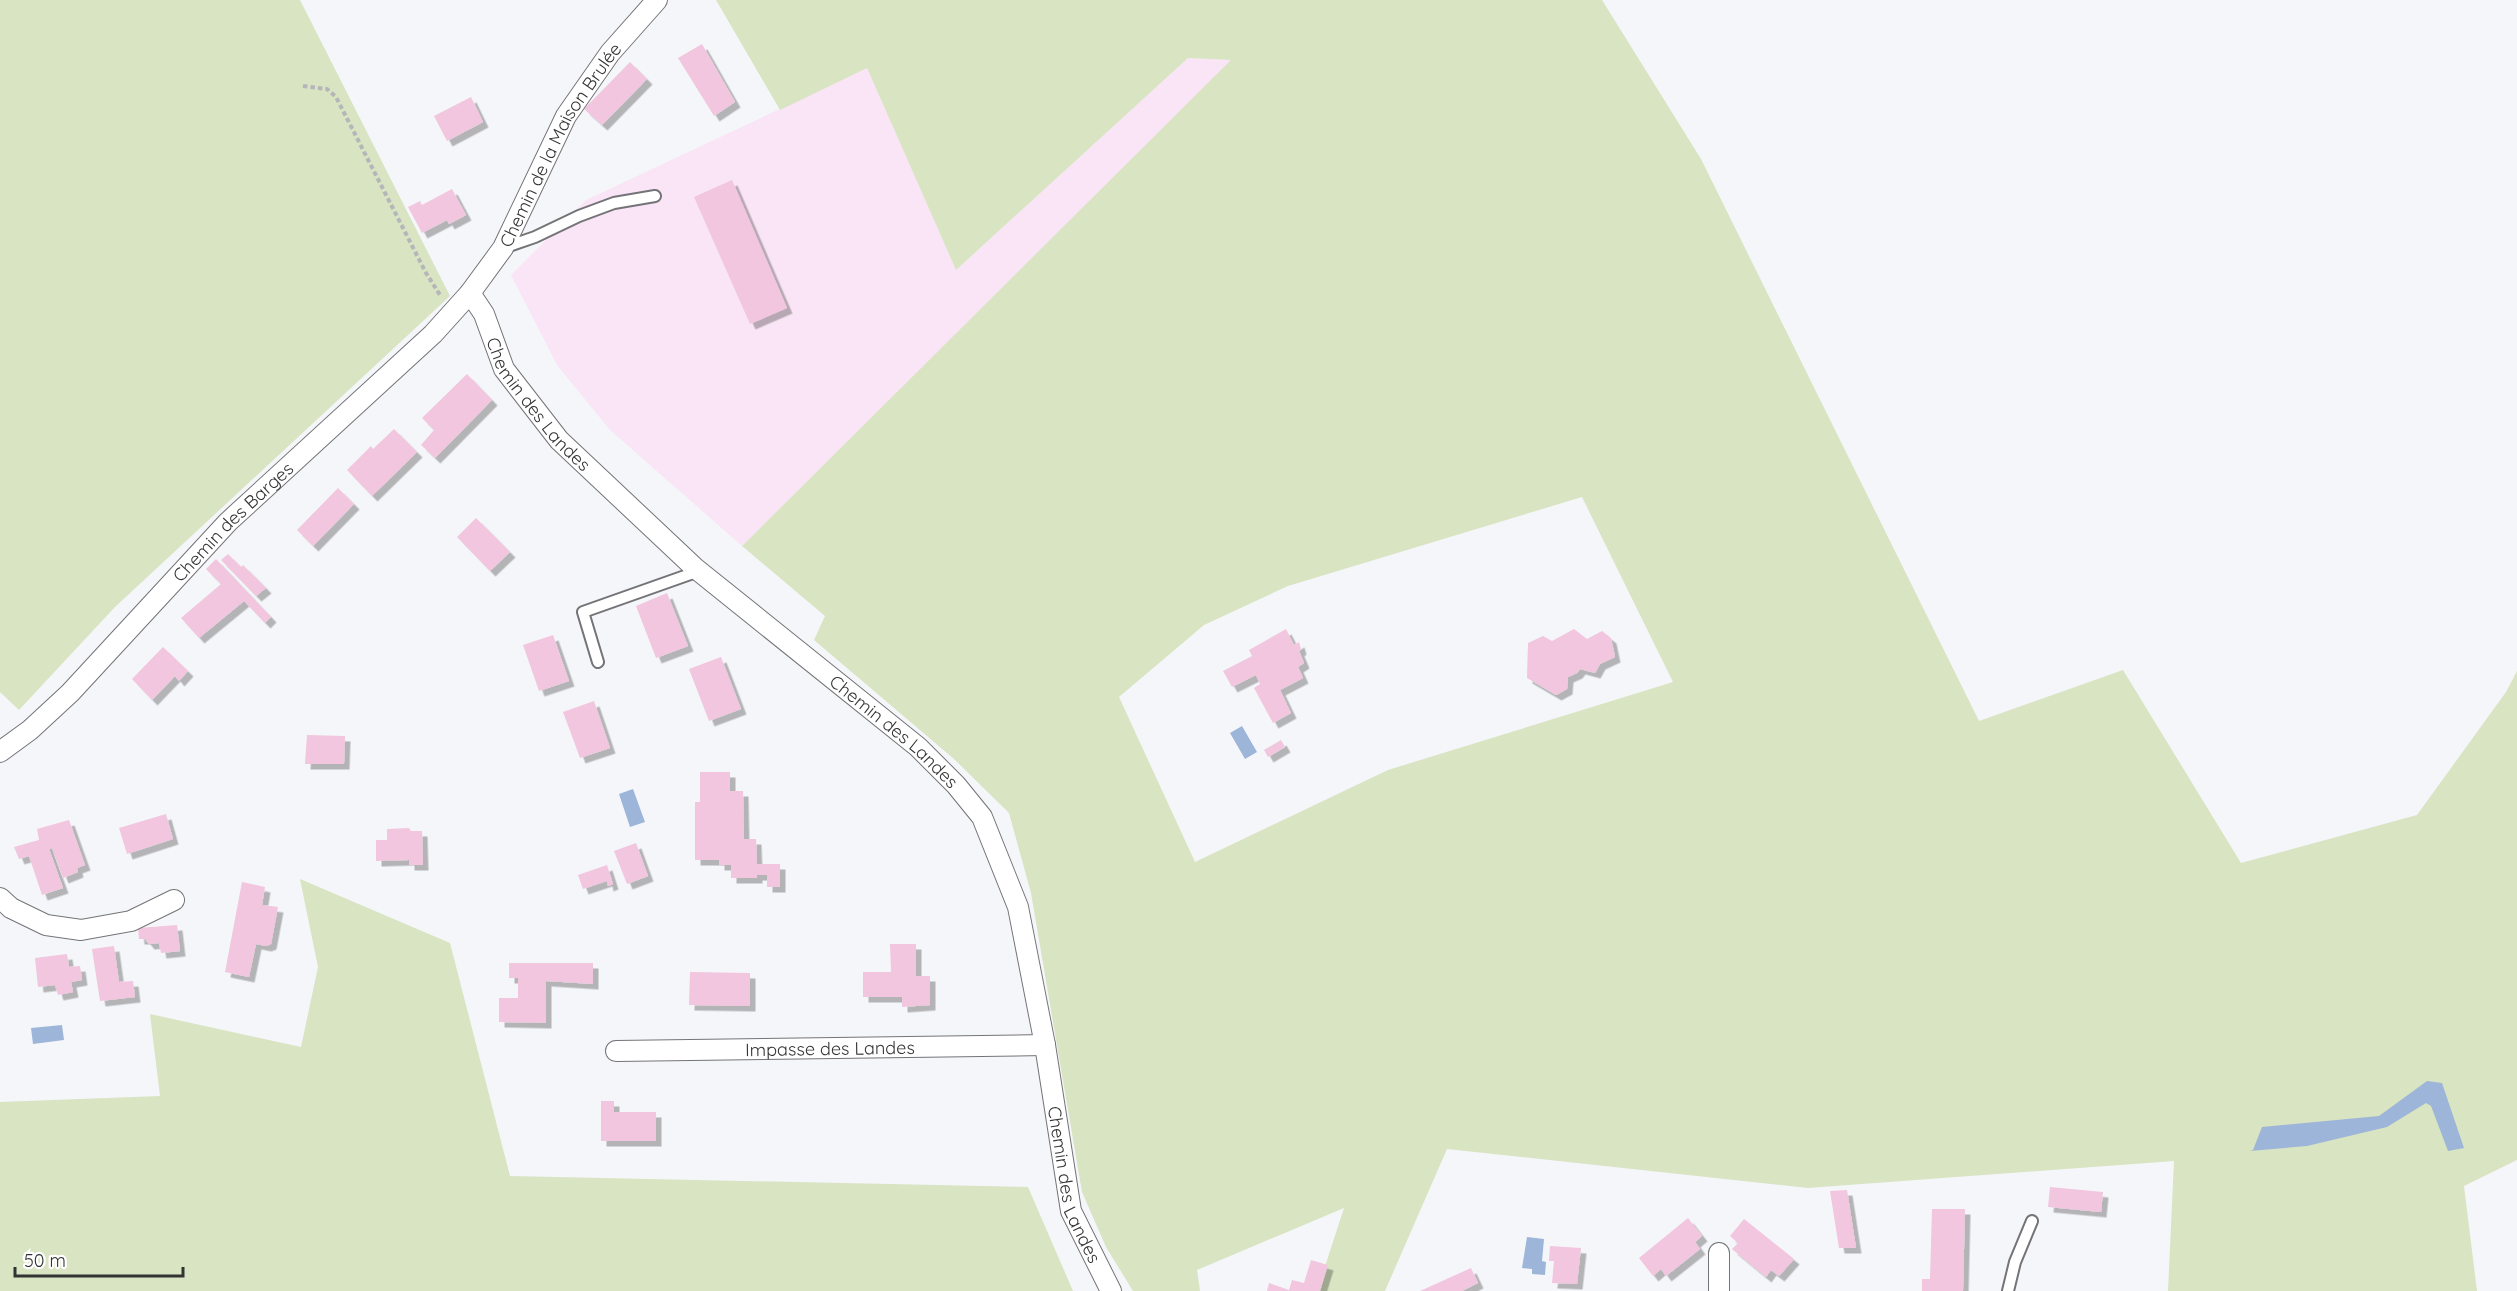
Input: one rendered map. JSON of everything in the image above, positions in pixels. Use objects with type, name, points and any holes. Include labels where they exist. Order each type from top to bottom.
[{"type":"street","name":"Chemin de la Maison Brulée","points":[[470,293],[503,248],[566,116],[610,53],[657,0]]},
{"type":"street","name":"Chemin des Barges","points":[[2,754],[70,693],[228,522],[433,334],[470,293]]},
{"type":"street","name":"Chemin des Landes","points":[[470,293],[484,314],[504,369],[559,440],[699,572],[918,747],[956,785],[982,817],[1018,907],[1045,1045],[1071,1211],[1111,1291]]},
{"type":"street","points":[[0,898],[11,908],[46,926],[81,930],[131,921],[174,900]]},
{"type":"street","name":"Impasse des Landes","points":[[616,1051],[1045,1045]]},
{"type":"street","points":[[1719,1253],[1719,1291]]},
{"type":"lane","points":[[503,248],[535,237],[579,216],[614,203],[655,196]]},
{"type":"lane","points":[[598,662],[582,612],[699,572]]},
{"type":"lane","points":[[2008,1291],[2015,1262],[2032,1221]]},
{"type":"path","points":[[303,86],[327,89],[336,97],[426,273],[451,314]]},
{"type":"shaded area","points":[[1188,58],[1232,60],[742,546],[610,430],[557,365],[511,275],[586,200],[867,68],[956,270]]},
{"type":"green space","points":[[0,0],[300,0],[450,296],[115,607],[19,710],[0,692]]},
{"type":"green space","points":[[716,0],[1602,0],[1701,159],[1979,721],[2123,670],[2241,863],[2417,815],[2506,692],[2517,671],[2517,1160],[2464,1186],[2477,1291],[2168,1291],[2174,1161],[1808,1188],[1447,1149],[1385,1291],[1317,1291],[1344,1208],[1197,1270],[1200,1291],[1133,1291],[1106,1247],[1082,1192],[1031,893],[1009,813],[954,759],[814,640],[825,616],[742,546],[1231,60],[1188,58],[956,270],[867,68],[780,110]],"holes":[[[1582,497],[1673,682],[1388,770],[1195,862],[1119,697],[1204,625],[1288,586]]]},
{"type":"green space","points":[[300,879],[450,943],[510,1176],[1028,1187],[1073,1291],[0,1291],[0,1102],[160,1096],[150,1014],[301,1047],[318,967]]},
{"type":"water","points":[[1242,726],[1257,752],[1245,759],[1230,733]]},
{"type":"water","points":[[633,789],[645,822],[630,827],[619,794]]},
{"type":"water","points":[[62,1025],[64,1040],[33,1044],[31,1028]]},
{"type":"water","points":[[2427,1081],[2442,1083],[2464,1148],[2448,1151],[2431,1106],[2426,1103],[2387,1127],[2307,1146],[2250,1151],[2253,1150],[2262,1127],[2379,1116]]},
{"type":"water","points":[[1527,1237],[1544,1239],[1542,1261],[1546,1262],[1545,1275],[1532,1274],[1532,1269],[1522,1268]]},
{"type":"building","points":[[702,44],[735,102],[714,116],[678,58]]},
{"type":"building","points":[[630,62],[647,79],[602,125],[584,109]]},
{"type":"building","points":[[471,97],[483,122],[447,141],[434,116]]},
{"type":"building","points":[[732,180],[787,308],[750,324],[694,197]]},
{"type":"building","points":[[452,189],[466,215],[449,224],[447,220],[422,233],[408,207],[420,201],[422,205]]},
{"type":"building","points":[[467,374],[492,400],[435,458],[421,445],[434,430],[422,418]]},
{"type":"building","points":[[394,429],[417,452],[372,496],[347,470],[371,446],[373,449]]},
{"type":"building","points":[[338,488],[354,504],[313,546],[297,530]]},
{"type":"building","points":[[476,518],[510,552],[490,571],[457,537]]},
{"type":"building","points":[[228,554],[241,567],[243,565],[266,588],[256,596],[221,560]]},
{"type":"building","points":[[216,559],[271,617],[265,623],[244,601],[199,638],[181,618],[221,584],[206,569]]},
{"type":"building","points":[[667,593],[688,646],[656,658],[636,606]]},
{"type":"building","points":[[1286,629],[1294,645],[1299,642],[1301,649],[1299,651],[1304,663],[1298,667],[1303,678],[1280,690],[1291,713],[1273,723],[1254,688],[1260,684],[1256,675],[1232,687],[1223,671],[1252,656],[1249,650]]},
{"type":"building","points":[[1574,629],[1587,639],[1602,631],[1611,638],[1615,657],[1600,664],[1595,673],[1580,669],[1568,677],[1567,689],[1556,695],[1527,678],[1528,643],[1543,636],[1552,641]]},
{"type":"building","points":[[553,635],[569,681],[539,691],[523,645]]},
{"type":"building","points":[[163,647],[188,671],[179,681],[175,676],[152,700],[132,679]]},
{"type":"building","points":[[721,657],[741,709],[709,721],[689,669]]},
{"type":"building","points":[[594,701],[610,748],[580,758],[563,712]]},
{"type":"building","points":[[307,735],[345,736],[344,764],[305,764]]},
{"type":"building","points":[[1281,740],[1285,747],[1268,757],[1264,750]]},
{"type":"building","points":[[700,772],[730,772],[730,791],[743,791],[744,839],[756,839],[757,864],[780,864],[780,887],[767,887],[767,875],[757,875],[757,878],[731,878],[731,865],[719,865],[719,860],[695,860],[695,802],[700,802]]},
{"type":"building","points":[[166,814],[173,839],[127,854],[119,828]]},
{"type":"building","points":[[69,820],[85,865],[77,868],[78,872],[63,878],[52,848],[49,849],[63,888],[42,895],[29,856],[19,859],[14,847],[39,840],[37,829]]},
{"type":"building","points":[[409,828],[411,831],[422,831],[423,865],[409,865],[409,860],[376,861],[376,840],[387,840],[387,829]]},
{"type":"building","points":[[636,843],[648,876],[627,884],[614,851]]},
{"type":"building","points":[[607,865],[613,884],[608,886],[607,881],[583,889],[578,875]]},
{"type":"building","points":[[242,882],[265,887],[262,905],[278,907],[271,944],[266,946],[256,944],[249,977],[225,972]]},
{"type":"building","points":[[177,925],[180,951],[161,953],[159,943],[149,944],[145,939],[139,939],[138,928]]},
{"type":"building","points":[[890,944],[916,944],[916,976],[930,976],[930,1005],[902,1007],[902,997],[863,997],[863,972],[891,972]]},
{"type":"building","points":[[114,946],[119,982],[133,981],[135,997],[100,1001],[92,949]]},
{"type":"building","points":[[67,954],[69,967],[80,966],[82,980],[71,982],[73,992],[58,995],[55,985],[38,987],[35,958]]},
{"type":"building","points":[[509,963],[593,963],[593,984],[546,981],[546,1023],[499,1022],[499,998],[518,998],[518,978],[509,978]]},
{"type":"building","points":[[690,972],[750,973],[750,1006],[689,1005]]},
{"type":"building","points":[[601,1101],[614,1101],[614,1112],[656,1112],[656,1141],[601,1141]]},
{"type":"building","points":[[2050,1187],[2103,1192],[2101,1212],[2048,1207]]},
{"type":"building","points":[[1847,1190],[1856,1248],[1839,1248],[1830,1191]]},
{"type":"building","points":[[1932,1209],[1965,1209],[1963,1291],[1922,1291],[1922,1279],[1930,1279]]},
{"type":"building","points":[[1688,1218],[1702,1236],[1695,1242],[1700,1249],[1666,1276],[1661,1269],[1653,1276],[1639,1258]]},
{"type":"building","points":[[1744,1219],[1794,1259],[1779,1276],[1771,1270],[1766,1277],[1732,1249],[1738,1243],[1730,1236]]},
{"type":"building","points":[[1550,1246],[1581,1248],[1577,1284],[1552,1283],[1554,1261],[1549,1261]]},
{"type":"building","points":[[1311,1260],[1328,1265],[1320,1291],[1267,1291],[1269,1283],[1289,1290],[1292,1280],[1304,1283]]},
{"type":"building","points":[[1471,1268],[1478,1283],[1462,1291],[1420,1291]]}]
